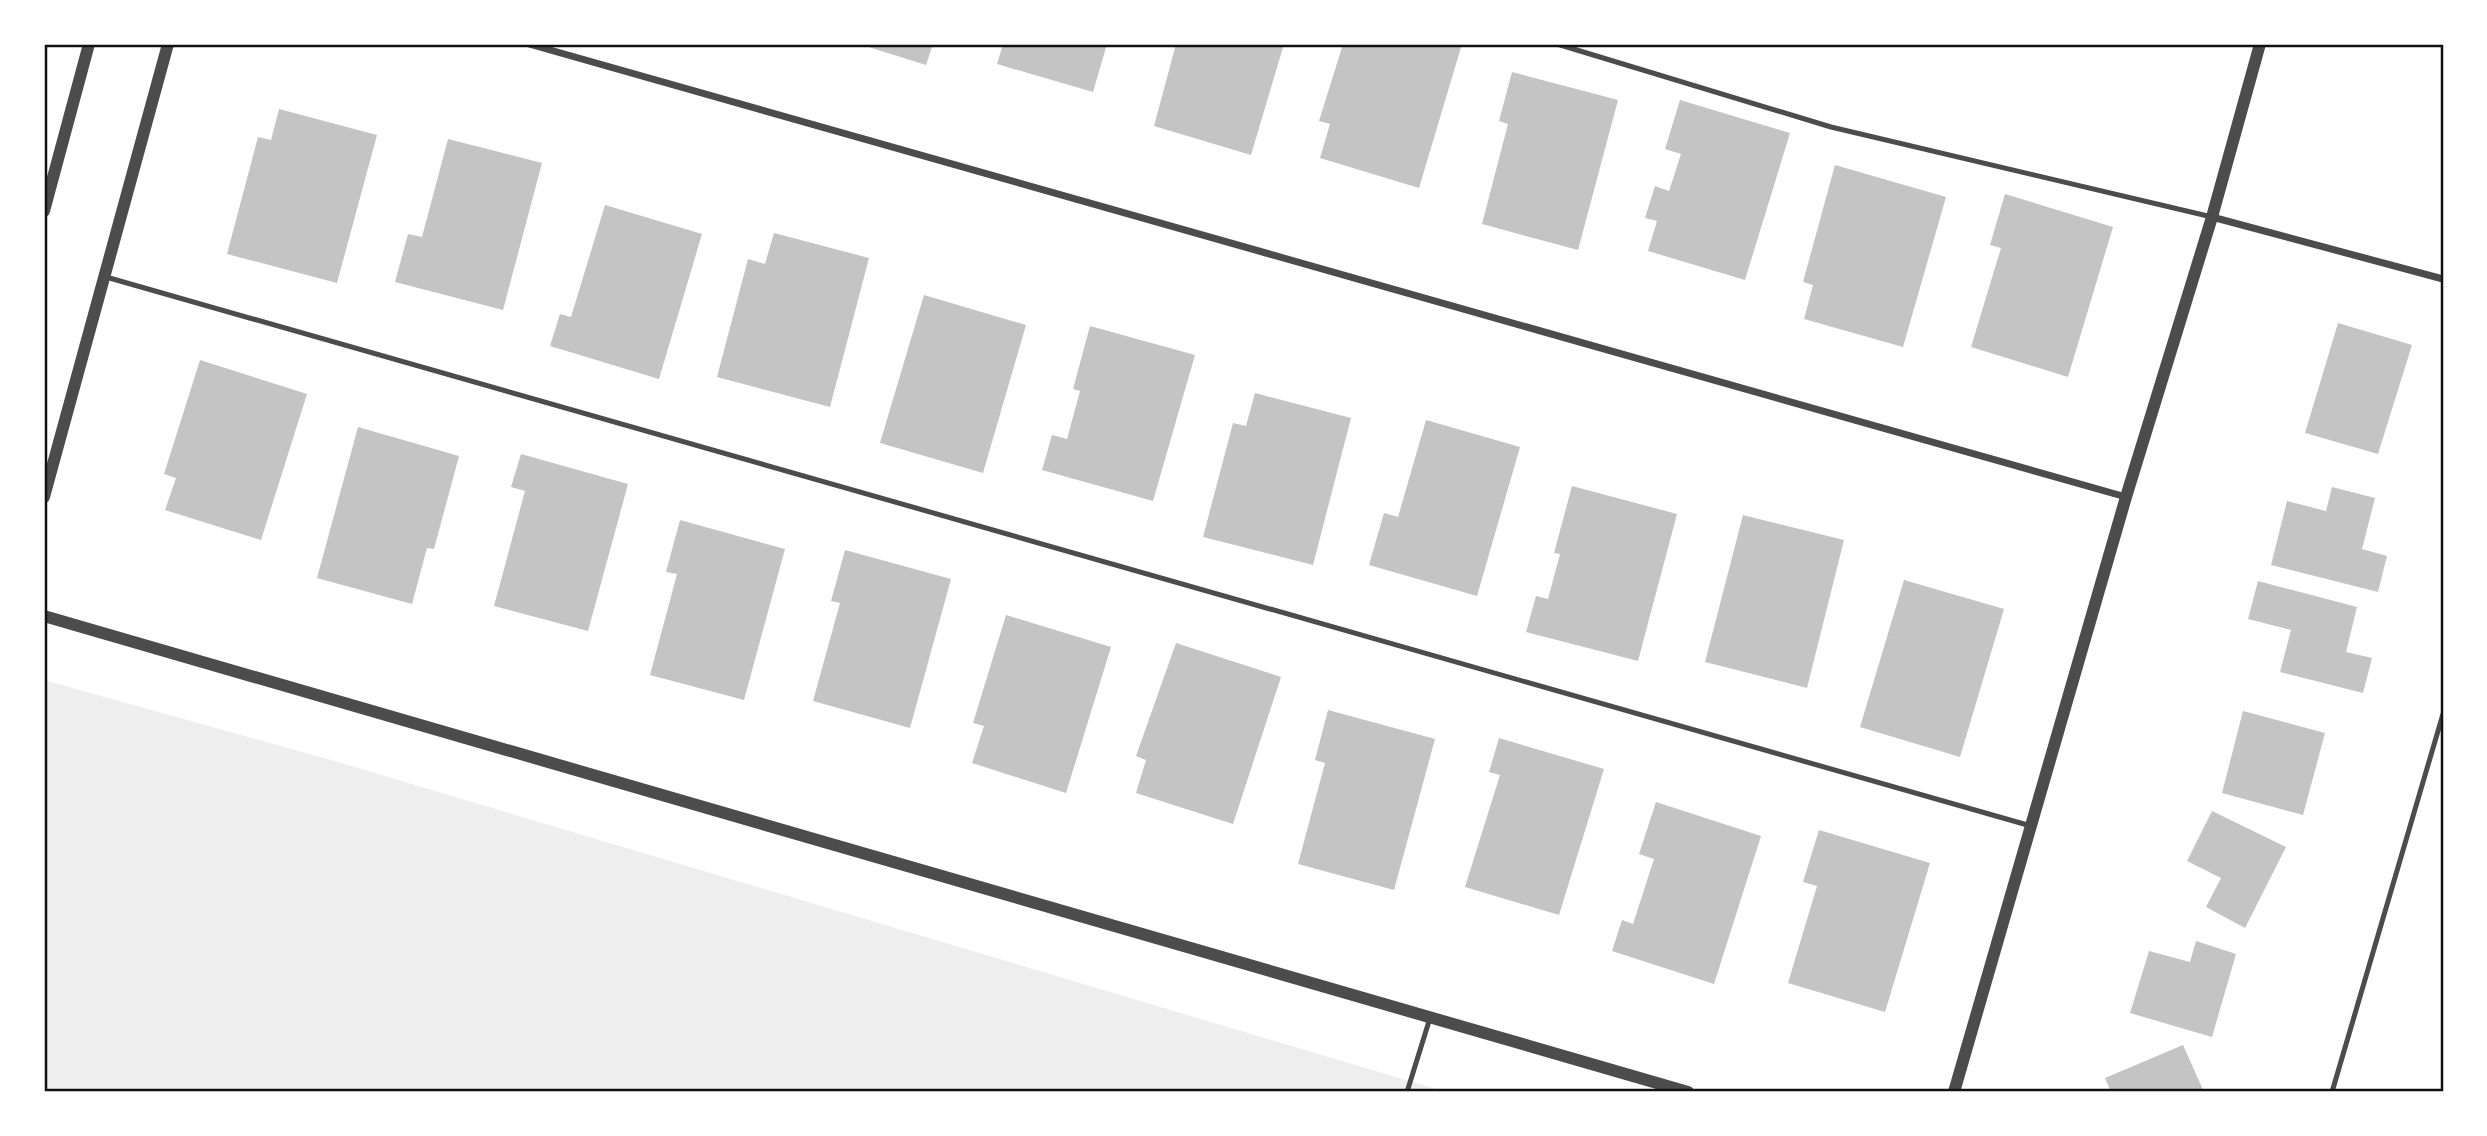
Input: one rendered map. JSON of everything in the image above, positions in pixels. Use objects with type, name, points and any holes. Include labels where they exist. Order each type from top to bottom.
[{"type":"street","points":[[44,211],[89,44]]},
{"type":"street","points":[[44,497],[168,44]]},
{"type":"street","points":[[529,44],[2126,497]]},
{"type":"street","points":[[1954,1092],[2126,497],[2212,217],[2260,44]]},
{"type":"street","points":[[2212,217],[2443,279]]},
{"type":"street","points":[[44,616],[1688,1092]]},
{"type":"lane","points":[[1557,44],[1832,127],[2212,217]]},
{"type":"lane","points":[[104,277],[2031,826]]},
{"type":"lane","points":[[2332,1092],[2443,714]]},
{"type":"lane","points":[[1407,1092],[1430,1018]]},
{"type":"shaded area","points":[[44,680],[338,762],[1446,1092],[44,1092]]},
{"type":"building","points":[[859,44],[933,44],[926,65]]},
{"type":"building","points":[[1003,44],[1107,44],[1093,92],[997,64]]},
{"type":"building","points":[[1176,44],[1284,44],[1251,155],[1154,126]]},
{"type":"building","points":[[1343,44],[1462,44],[1419,188],[1320,158],[1330,124],[1319,121]]},
{"type":"building","points":[[1512,72],[1618,100],[1578,250],[1482,224],[1508,124],[1499,121]]},
{"type":"building","points":[[1680,100],[1790,133],[1745,280],[1648,251],[1657,221],[1645,218],[1655,186],[1669,191],[1681,154],[1665,149]]},
{"type":"building","points":[[279,109],[377,135],[337,283],[227,254],[258,137],[271,140]]},
{"type":"building","points":[[448,139],[542,163],[503,310],[395,282],[408,234],[422,237]]},
{"type":"building","points":[[1835,165],[1946,197],[1903,347],[1804,319],[1813,285],[1803,282]]},
{"type":"building","points":[[2005,194],[2113,227],[2068,377],[1971,347],[2001,248],[1990,245]]},
{"type":"building","points":[[605,205],[702,234],[659,379],[550,346],[560,314],[571,317]]},
{"type":"building","points":[[774,233],[869,258],[830,407],[717,377],[748,259],[765,264]]},
{"type":"building","points":[[924,295],[1026,325],[983,473],[880,443]]},
{"type":"building","points":[[2338,323],[2412,345],[2378,454],[2305,433]]},
{"type":"building","points":[[1090,326],[1195,355],[1153,501],[1042,470],[1052,435],[1067,439],[1080,391],[1073,389]]},
{"type":"building","points":[[200,360],[307,394],[261,540],[165,510],[176,478],[164,474]]},
{"type":"building","points":[[1255,393],[1351,418],[1313,565],[1203,537],[1233,423],[1246,426]]},
{"type":"building","points":[[1426,420],[1520,447],[1477,596],[1369,565],[1384,513],[1398,517]]},
{"type":"building","points":[[358,427],[459,456],[434,549],[427,548],[412,604],[317,578]]},
{"type":"building","points":[[521,454],[628,484],[588,631],[494,606],[525,491],[511,487]]},
{"type":"building","points":[[1572,486],[1677,514],[1638,661],[1526,632],[1536,596],[1548,599],[1560,554],[1554,553]]},
{"type":"building","points":[[2332,487],[2375,498],[2362,549],[2387,556],[2378,592],[2271,565],[2287,501],[2326,511]]},
{"type":"building","points":[[1743,515],[1844,540],[1807,688],[1705,662]]},
{"type":"building","points":[[680,520],[785,549],[744,700],[650,675],[677,574],[666,572]]},
{"type":"building","points":[[845,550],[951,579],[910,728],[813,701],[840,603],[831,601]]},
{"type":"building","points":[[1904,580],[2004,609],[1960,757],[1860,727]]},
{"type":"building","points":[[2258,581],[2357,607],[2346,652],[2372,658],[2363,693],[2280,672],[2291,630],[2248,619]]},
{"type":"building","points":[[1006,615],[1111,647],[1066,793],[972,763],[984,726],[973,723]]},
{"type":"building","points":[[1176,643],[1281,677],[1233,824],[1136,793],[1146,760],[1136,756]]},
{"type":"building","points":[[1328,710],[1435,739],[1394,890],[1298,864],[1325,763],[1315,760]]},
{"type":"building","points":[[2243,711],[2325,733],[2303,815],[2222,793]]},
{"type":"building","points":[[1499,738],[1604,769],[1559,915],[1465,887],[1500,775],[1489,772]]},
{"type":"building","points":[[1656,802],[1761,836],[1714,984],[1612,951],[1622,920],[1633,924],[1654,859],[1639,854]]},
{"type":"building","points":[[2212,811],[2286,847],[2245,928],[2206,907],[2221,878],[2187,861]]},
{"type":"building","points":[[1819,830],[1930,863],[1885,1012],[1788,983],[1817,886],[1803,882]]},
{"type":"building","points":[[2196,941],[2236,954],[2212,1037],[2130,1013],[2149,951],[2190,962]]},
{"type":"building","points":[[2183,1045],[2204,1092],[2111,1092],[2105,1078]]}]
